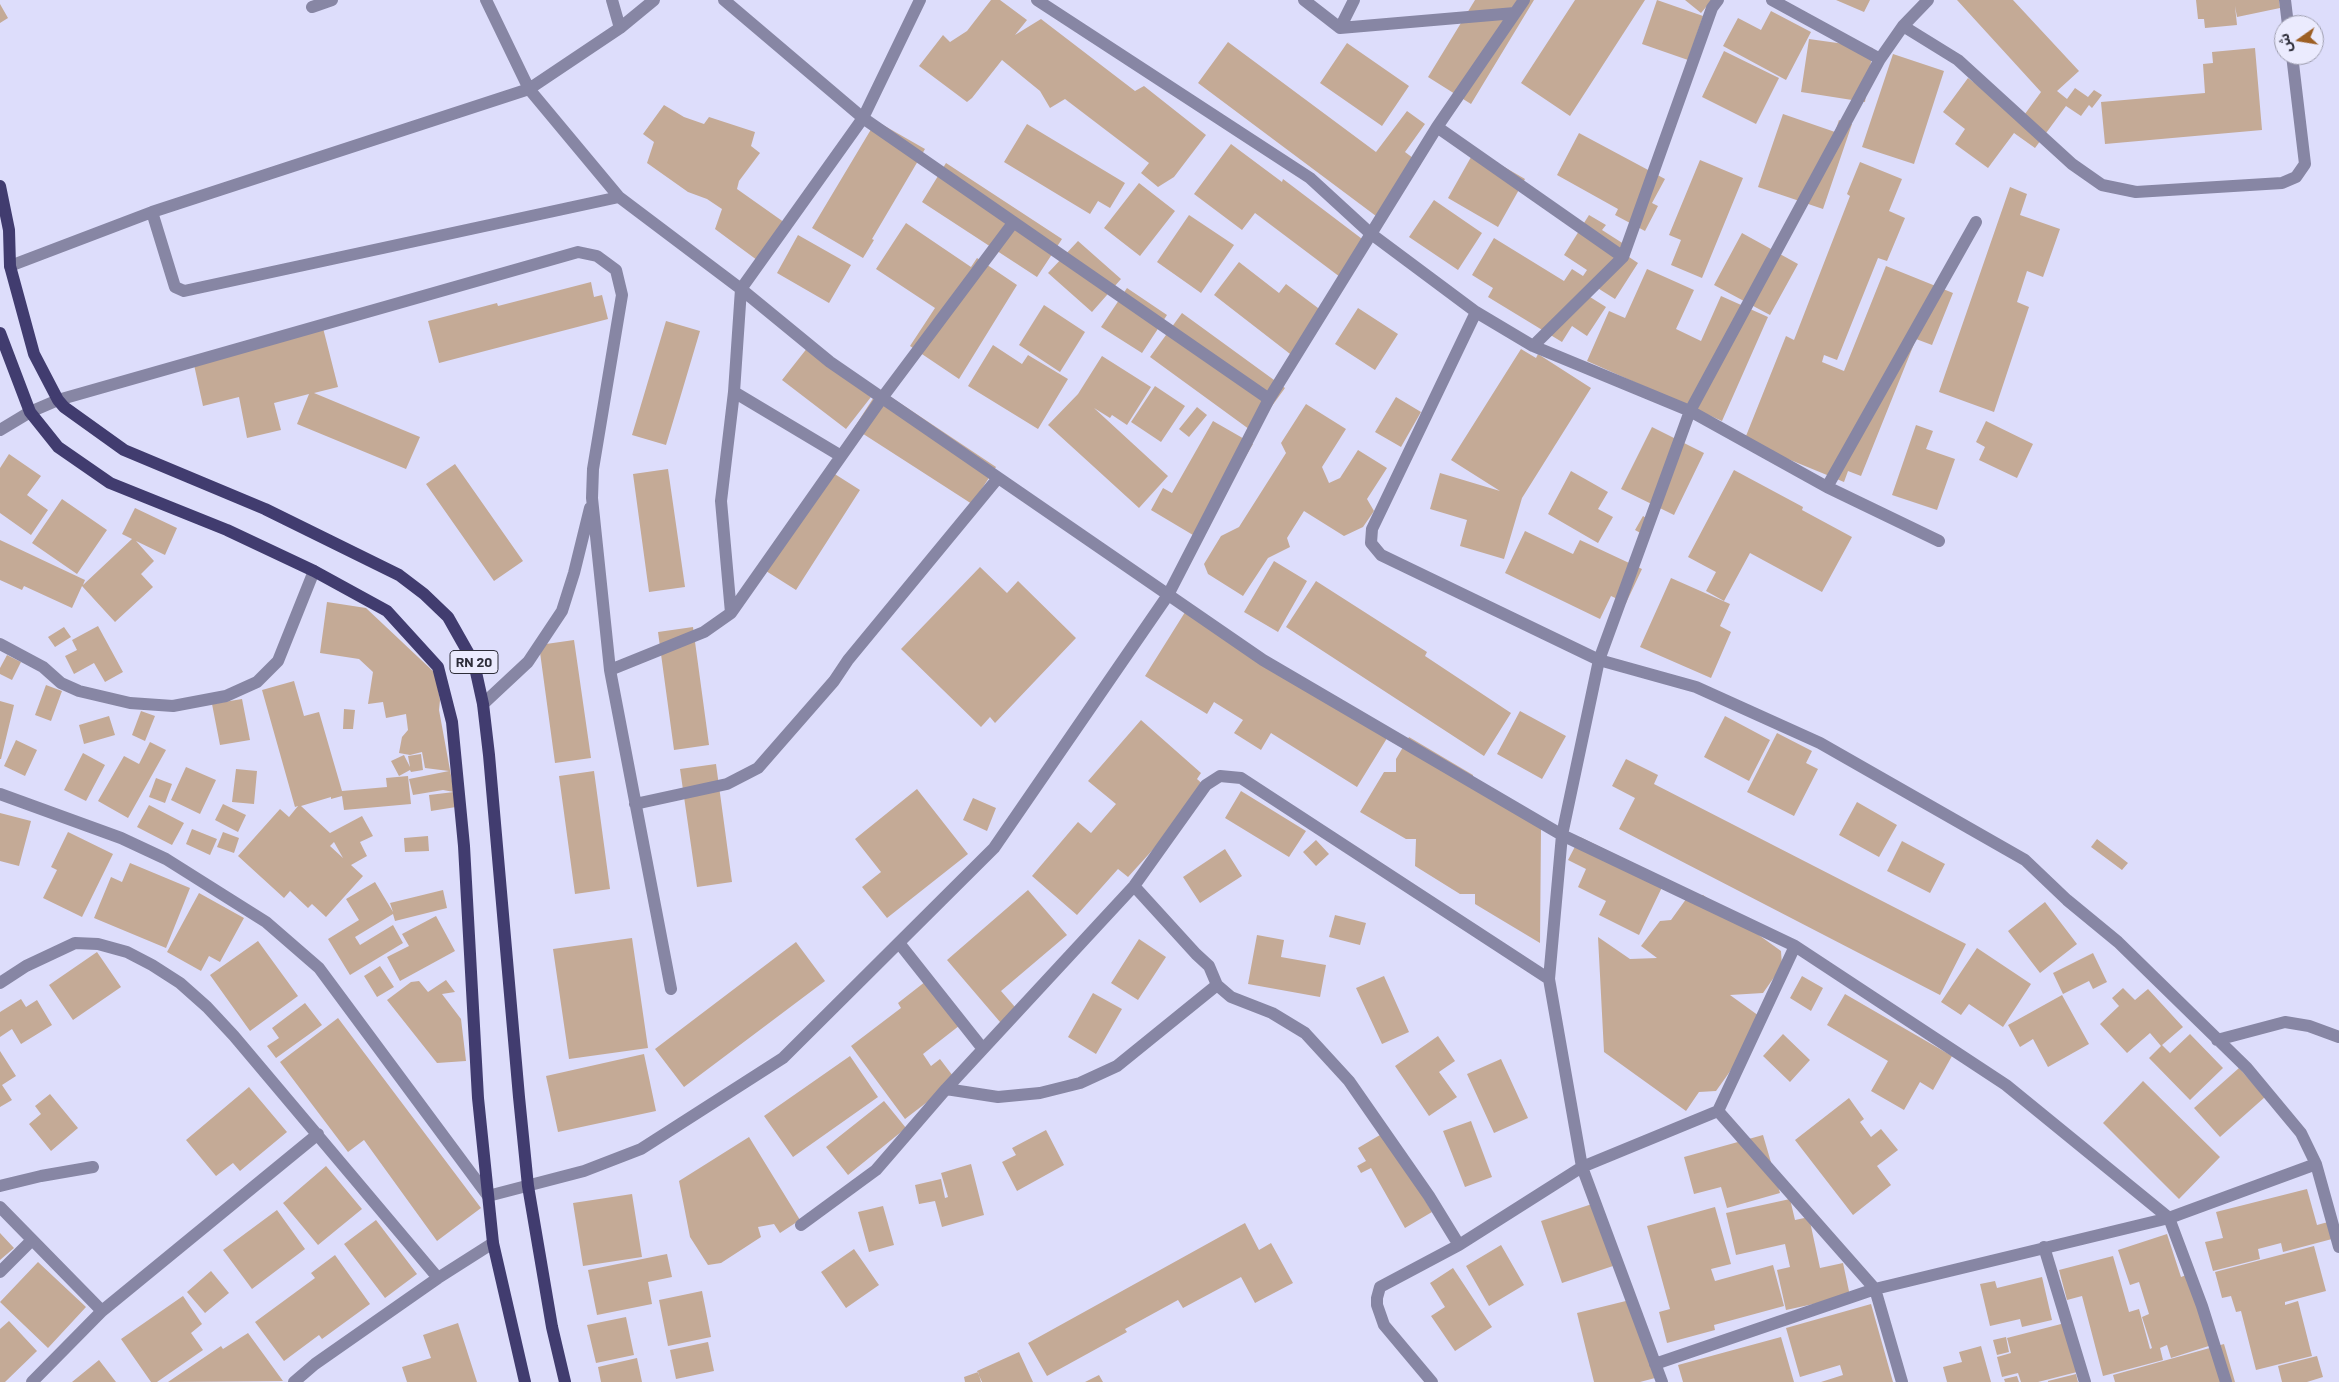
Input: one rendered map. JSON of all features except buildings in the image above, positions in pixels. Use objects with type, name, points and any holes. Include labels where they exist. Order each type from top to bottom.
[{"type":"main road","name":"RN 20","points":[[0,186],[9,230],[10,266],[34,354],[64,408],[124,450],[266,509],[399,575],[424,594],[448,617],[474,662],[484,704],[528,1186],[552,1327],[565,1382]]},
{"type":"main road","name":"RN 20","points":[[0,333],[30,412],[58,446],[110,483],[227,530],[314,571],[387,611],[438,666],[452,722],[463,837],[478,1098],[493,1243],[525,1382]]},
{"type":"street","points":[[312,7],[332,0]]},
{"type":"street","points":[[486,0],[529,89],[619,197],[740,289],[830,362],[1263,660],[1562,835],[1795,946],[2006,1085],[2169,1218],[2202,1306],[2226,1382]]},
{"type":"street","points":[[612,0],[620,28]]},
{"type":"street","points":[[10,266],[152,212],[529,89],[620,28],[654,0]]},
{"type":"street","points":[[724,0],[863,118],[1269,399]]},
{"type":"street","points":[[731,613],[721,501],[734,392],[740,289],[863,118],[920,0]]},
{"type":"street","points":[[1036,0],[1310,178],[1370,233],[1476,312],[1532,346],[1690,410],[1827,487],[1939,541]]},
{"type":"street","points":[[1304,0],[1340,28],[1514,13]]},
{"type":"street","points":[[1340,28],[1354,0]]},
{"type":"street","points":[[0,794],[121,838],[166,859],[204,881],[266,922],[320,968],[488,1196],[584,1170],[641,1150],[783,1058],[994,848],[1168,595],[1269,399],[1437,127],[1524,0]]},
{"type":"street","points":[[1532,346],[1623,257],[1709,17],[1718,0]]},
{"type":"street","points":[[1772,0],[1880,59]]},
{"type":"street","points":[[1662,1382],[1582,1167],[1549,979],[1562,835],[1599,660],[1690,410],[1880,59],[1902,26],[1928,0]]},
{"type":"street","points":[[2285,0],[2287,15]]},
{"type":"street","points":[[1902,26],[1958,60],[2072,164],[2102,185],[2136,192],[2282,183],[2296,176],[2305,164],[2293,65]]},
{"type":"street","points":[[1437,127],[1623,257]]},
{"type":"street","points":[[152,212],[175,287],[184,291],[619,197]]},
{"type":"street","points":[[1827,487],[1976,222]]},
{"type":"street","points":[[610,670],[704,632],[731,613],[882,398],[1013,223]]},
{"type":"street","points":[[0,430],[30,412],[58,400],[578,252],[597,256],[616,270],[622,295],[593,469],[592,498],[610,670],[671,989]]},
{"type":"street","points":[[1476,312],[1372,529],[1371,543],[1381,554],[1599,660],[1696,687],[1820,744],[2025,860],[2066,900],[2118,942],[2247,1068],[2301,1133],[2316,1164],[2339,1247]]},
{"type":"street","points":[[734,392],[841,456]]},
{"type":"street","points":[[635,804],[727,784],[758,768],[834,681],[848,660],[998,478]]},
{"type":"street","points":[[484,704],[528,662],[562,611],[574,573],[592,498]]},
{"type":"street","points":[[0,644],[43,667],[61,683],[79,691],[130,703],[173,706],[226,696],[257,682],[278,661],[314,571]]},
{"type":"street","points":[[801,1225],[876,1170],[946,1089],[1134,886],[1206,785],[1220,776],[1241,778],[1549,979]]},
{"type":"street","points":[[1134,886],[1209,966],[1218,985],[1231,998],[1272,1012],[1305,1033],[1349,1081],[1429,1196],[1459,1244]]},
{"type":"street","points":[[0,983],[26,966],[75,943],[98,944],[127,952],[180,983],[207,1007],[318,1134],[438,1278]]},
{"type":"street","points":[[899,943],[983,1049]]},
{"type":"street","points":[[1432,1382],[1384,1325],[1378,1310],[1378,1290],[1380,1286],[1459,1244],[1582,1167],[1718,1112],[1795,946]]},
{"type":"street","points":[[946,1089],[998,1097],[1040,1093],[1080,1083],[1117,1066],[1218,985]]},
{"type":"street","points":[[2217,1040],[2286,1022],[2309,1026],[2339,1038]]},
{"type":"street","points":[[1718,1112],[1875,1289],[1902,1382]]},
{"type":"street","points":[[32,1382],[102,1311],[318,1134]]},
{"type":"street","points":[[1655,1364],[1875,1289],[2169,1218],[2316,1164]]},
{"type":"street","points":[[0,1186],[41,1176],[93,1167]]},
{"type":"street","points":[[0,1207],[31,1241],[102,1311]]},
{"type":"street","points":[[0,1272],[31,1241]]},
{"type":"street","points":[[294,1382],[315,1364],[438,1278],[493,1243]]},
{"type":"street","points":[[2044,1247],[2085,1382]]}]
